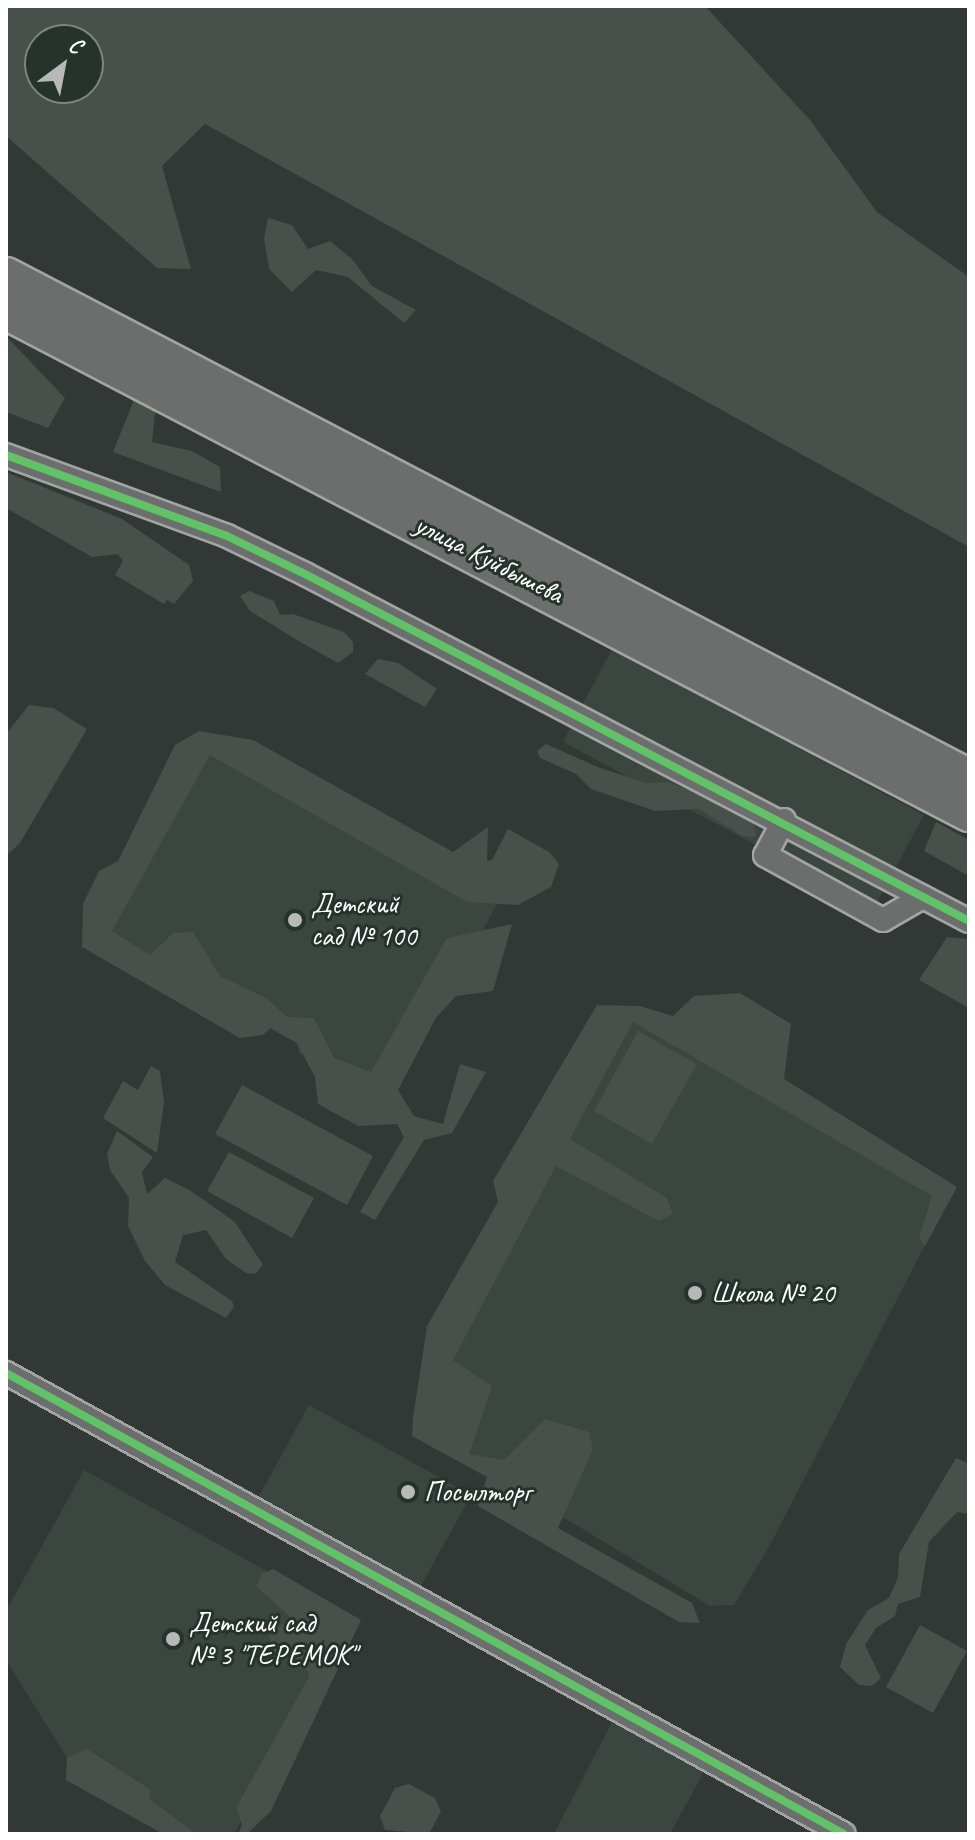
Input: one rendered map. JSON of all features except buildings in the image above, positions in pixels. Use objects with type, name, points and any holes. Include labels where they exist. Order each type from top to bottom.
[{"type":"highway","name":"улица Куйбышева","points":[[6,277],[969,779]]},
{"type":"highway","name":"улица Куйбышева","points":[[6,310],[969,812]]},
{"type":"street","points":[[6,455],[227,536],[784,820],[969,921]]},
{"type":"street","points":[[784,820],[765,855],[883,920],[923,897]]},
{"type":"street","points":[[6,1373],[844,1834]]},
{"type":"shaded area","points":[[6,6],[705,6],[810,120],[877,212],[969,277],[969,547],[205,124],[162,166],[191,269],[157,268],[6,136]]},
{"type":"shaded area","points":[[268,218],[292,225],[308,249],[330,241],[352,259],[372,286],[416,310],[404,323],[348,277],[316,270],[292,292],[269,269],[264,238]]},
{"type":"shaded area","points":[[6,336],[65,398],[48,428],[6,412]]},
{"type":"shaded area","points":[[135,397],[156,403],[152,442],[192,451],[220,467],[221,492],[113,452]]},
{"type":"shaded area","points":[[6,472],[122,519],[189,565],[193,581],[174,604],[167,600],[164,604],[115,575],[123,561],[118,554],[92,557],[6,508]]},
{"type":"shaded area","points":[[249,591],[274,601],[280,615],[293,614],[344,632],[353,642],[353,652],[338,663],[302,643],[250,611],[240,596]]},
{"type":"shaded area","points":[[612,649],[924,815],[874,908],[563,742]]},
{"type":"shaded area","points":[[378,659],[398,663],[437,689],[425,707],[365,674]]},
{"type":"shaded area","points":[[29,705],[53,708],[87,729],[20,843],[6,856],[6,734]]},
{"type":"shaded area","points":[[199,731],[253,740],[453,852],[488,827],[487,861],[492,860],[508,829],[549,852],[559,864],[551,887],[518,905],[467,902],[210,755],[112,931],[150,955],[173,933],[193,932],[220,976],[266,998],[287,1017],[314,1018],[334,1058],[371,1072],[447,938],[512,924],[493,991],[456,996],[435,1019],[398,1090],[414,1116],[443,1124],[460,1064],[486,1072],[452,1133],[424,1140],[375,1220],[360,1212],[404,1137],[397,1124],[358,1126],[318,1104],[315,1077],[297,1043],[270,1028],[263,1035],[240,1038],[82,947],[83,904],[99,871],[118,861],[175,745]]},
{"type":"shaded area","name":"Детский сад № 100","points":[[203,737],[499,900],[390,1105],[299,1053],[297,1043],[270,1028],[263,1035],[92,939]]},
{"type":"shaded area","points":[[546,744],[600,768],[647,783],[668,782],[743,810],[754,824],[756,837],[742,836],[699,809],[655,811],[591,789],[576,774],[540,758],[537,751]]},
{"type":"shaded area","points":[[936,822],[969,840],[969,876],[924,851]]},
{"type":"shaded area","points":[[947,937],[969,939],[969,1008],[919,980]]},
{"type":"shaded area","points":[[740,993],[791,1024],[784,1079],[957,1187],[925,1246],[919,1238],[932,1196],[633,1022],[570,1139],[667,1198],[673,1214],[659,1221],[556,1166],[453,1360],[492,1386],[469,1454],[504,1460],[545,1419],[589,1432],[593,1449],[558,1528],[692,1603],[700,1623],[679,1622],[478,1506],[487,1477],[412,1436],[413,1418],[427,1326],[498,1202],[493,1181],[597,1005],[640,1006],[673,1016],[694,996]]},
{"type":"shaded area","name":"Школа № 20","points":[[635,1016],[952,1193],[769,1547],[734,1605],[710,1606],[571,1522],[412,1436]]},
{"type":"shaded area","points":[[638,1031],[697,1064],[652,1144],[594,1111]]},
{"type":"shaded area","points":[[151,1066],[160,1071],[164,1102],[157,1153],[103,1118],[123,1081],[138,1090]]},
{"type":"shaded area","points":[[242,1085],[373,1156],[347,1205],[215,1134]]},
{"type":"shaded area","points":[[117,1131],[153,1157],[142,1172],[147,1194],[165,1178],[191,1191],[235,1222],[263,1265],[255,1274],[246,1273],[226,1259],[206,1230],[183,1235],[175,1262],[232,1301],[234,1307],[226,1318],[165,1285],[145,1261],[128,1226],[129,1198],[110,1170],[107,1154]]},
{"type":"shaded area","points":[[229,1152],[314,1198],[292,1238],[207,1191]]},
{"type":"shaded area","points":[[309,1405],[471,1495],[421,1586],[259,1496]]},
{"type":"shaded area","points":[[956,1458],[969,1464],[969,1514],[957,1512],[929,1542],[920,1597],[898,1604],[895,1616],[876,1628],[865,1645],[881,1678],[872,1686],[859,1685],[840,1667],[846,1644],[868,1610],[889,1598],[898,1577],[899,1554]]},
{"type":"shaded area","name":"Детский сад № 3 \"ТЕРЕМОК\"","points":[[84,1470],[352,1618],[234,1834],[198,1834],[67,1758],[6,1660],[6,1611]]},
{"type":"shaded area","points":[[273,1569],[361,1620],[271,1811],[247,1834],[238,1834],[242,1825],[236,1808],[309,1677],[308,1671],[273,1655],[269,1636],[290,1617],[256,1586],[262,1574]]},
{"type":"shaded area","points":[[920,1625],[967,1651],[933,1713],[886,1687]]},
{"type":"shaded area","points":[[614,1718],[706,1768],[670,1834],[554,1834]]},
{"type":"shaded area","points":[[87,1749],[151,1790],[149,1799],[194,1832],[163,1834],[66,1780],[67,1758]]},
{"type":"shaded area","points":[[409,1784],[435,1798],[441,1811],[429,1834],[385,1830],[380,1816],[395,1788]]},
{"type":"cycle path","points":[[6,455],[227,536],[969,921]]},
{"type":"cycle path","points":[[6,1373],[844,1834]]},
{"type":"place","name":"Детский сад № 100","points":[[295,920]]},
{"type":"place","name":"Школа № 20","points":[[695,1293]]},
{"type":"place","name":"Посылторг","points":[[408,1492]]},
{"type":"place","name":"Детский сад № 3 \"ТЕРЕМОК\"","points":[[173,1639]]}]
